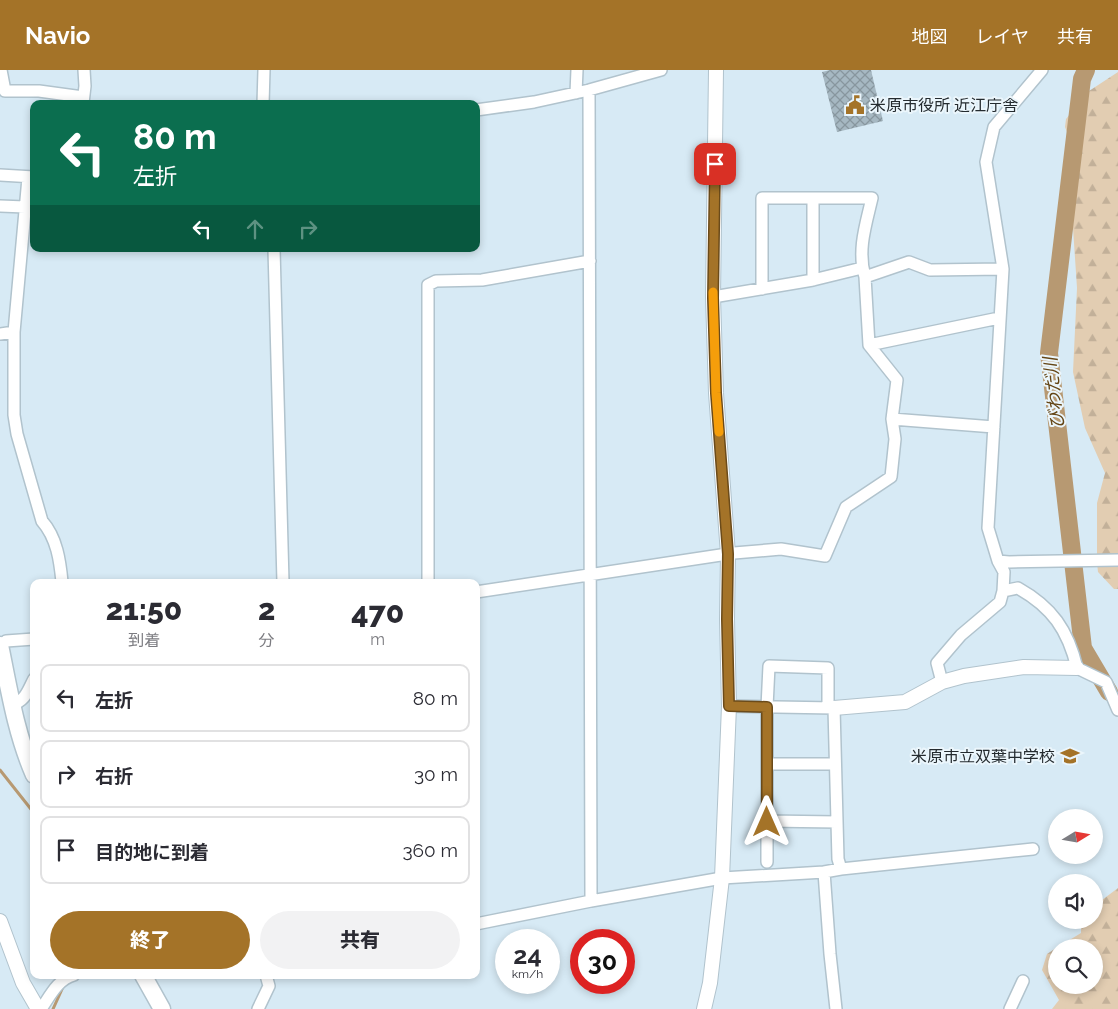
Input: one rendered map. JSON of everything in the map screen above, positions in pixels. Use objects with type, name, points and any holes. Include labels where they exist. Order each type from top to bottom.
[{"type":"main road","points":[[3,643],[12,704],[24,752],[30,766]]},
{"type":"main road","points":[[145,979],[162,1009]]},
{"type":"street","points":[[1,70],[4,91],[39,91],[83,100],[85,86],[84,70]]},
{"type":"street","points":[[263,100],[264,70]]},
{"type":"street","points":[[576,93],[577,70]]},
{"type":"street","points":[[480,109],[576,93],[661,70]]},
{"type":"street","points":[[704,1009],[710,983],[722,878],[729,706],[728,554],[716,393],[713,298],[716,70]]},
{"type":"street","points":[[942,682],[937,663],[961,635],[1000,602],[1003,590],[1004,572],[998,561],[988,528],[1003,269],[986,162],[994,127],[1042,70]]},
{"type":"street","points":[[589,90],[591,901]]},
{"type":"street","points":[[0,176],[30,178]]},
{"type":"street","points":[[30,183],[25,207],[14,332],[14,415],[17,434],[42,521],[50,530],[57,551],[62,579]]},
{"type":"street","points":[[480,591],[728,554],[781,549],[824,556],[846,507],[891,477],[895,439],[892,419],[897,380],[869,345],[861,246],[872,198],[762,198],[762,289]]},
{"type":"street","points":[[813,198],[813,280]]},
{"type":"street","points":[[0,206],[25,207]]},
{"type":"street","points":[[274,252],[282,579]]},
{"type":"street","points":[[428,579],[428,285],[436,281],[482,280],[590,261]]},
{"type":"street","points":[[713,298],[863,273],[909,262],[930,270],[1003,269]]},
{"type":"street","points":[[869,345],[999,318]]},
{"type":"street","points":[[0,334],[14,332]]},
{"type":"street","points":[[892,419],[994,427]]},
{"type":"street","points":[[998,561],[1118,560]]},
{"type":"street","points":[[1003,590],[1018,588],[1036,598],[1063,628],[1078,668]]},
{"type":"street","points":[[3,643],[30,640]]},
{"type":"street","points":[[767,862],[767,707],[769,666],[828,668],[835,764],[838,859],[842,869]]},
{"type":"street","points":[[729,706],[831,708],[905,702],[942,682],[964,676],[1024,667],[1078,668],[1106,682],[1118,710]]},
{"type":"street","points":[[12,704],[18,703],[26,696],[30,688]]},
{"type":"street","points":[[768,764],[835,764]]},
{"type":"street","points":[[767,822],[837,822]]},
{"type":"street","points":[[480,923],[722,878],[824,872],[1033,849]]},
{"type":"street","points":[[824,872],[836,1009]]},
{"type":"street","points":[[0,921],[23,983],[39,1009],[64,979]]},
{"type":"street","points":[[258,1009],[269,986],[267,979]]},
{"type":"street","points":[[1010,1009],[1023,981]]},
{"type":"green space","points":[[1118,72],[1118,589],[1114,589],[1098,572],[1097,563],[1097,503],[1105,473],[1085,428],[1073,372],[1077,288],[1073,228],[1075,166],[1074,150],[1065,127],[1066,119],[1089,91]]},
{"type":"green space","points":[[1118,888],[1118,1009],[1052,1009],[1059,1000],[1056,994],[1103,994],[1103,939],[1071,939],[1081,933],[1081,929],[1103,929],[1103,899]]},
{"type":"green space","points":[[1048,953],[1048,981],[1042,970]]},
{"type":"building","name":"米原市役所 近江庁舎","points":[[830,70],[871,70],[883,121],[837,132],[822,72]]},
{"type":"waterway","name":"びわだ川","points":[[1086,70],[1082,79],[1049,353],[1083,648],[1109,692]]},
{"type":"waterway","points":[[0,770],[30,808]]},
{"type":"waterway","points":[[53,1009],[63,987]]},
{"type":"slow traffic","points":[[713,292],[719,432]]},
{"type":"place","name":"米原市役所 近江庁舎","points":[[855,105]]},
{"type":"place","name":"米原市立双葉中学校","points":[[1070,756]]},
{"type":"route","points":[[715,164],[713,298],[716,393],[728,554],[729,706],[767,707],[767,822]]}]
